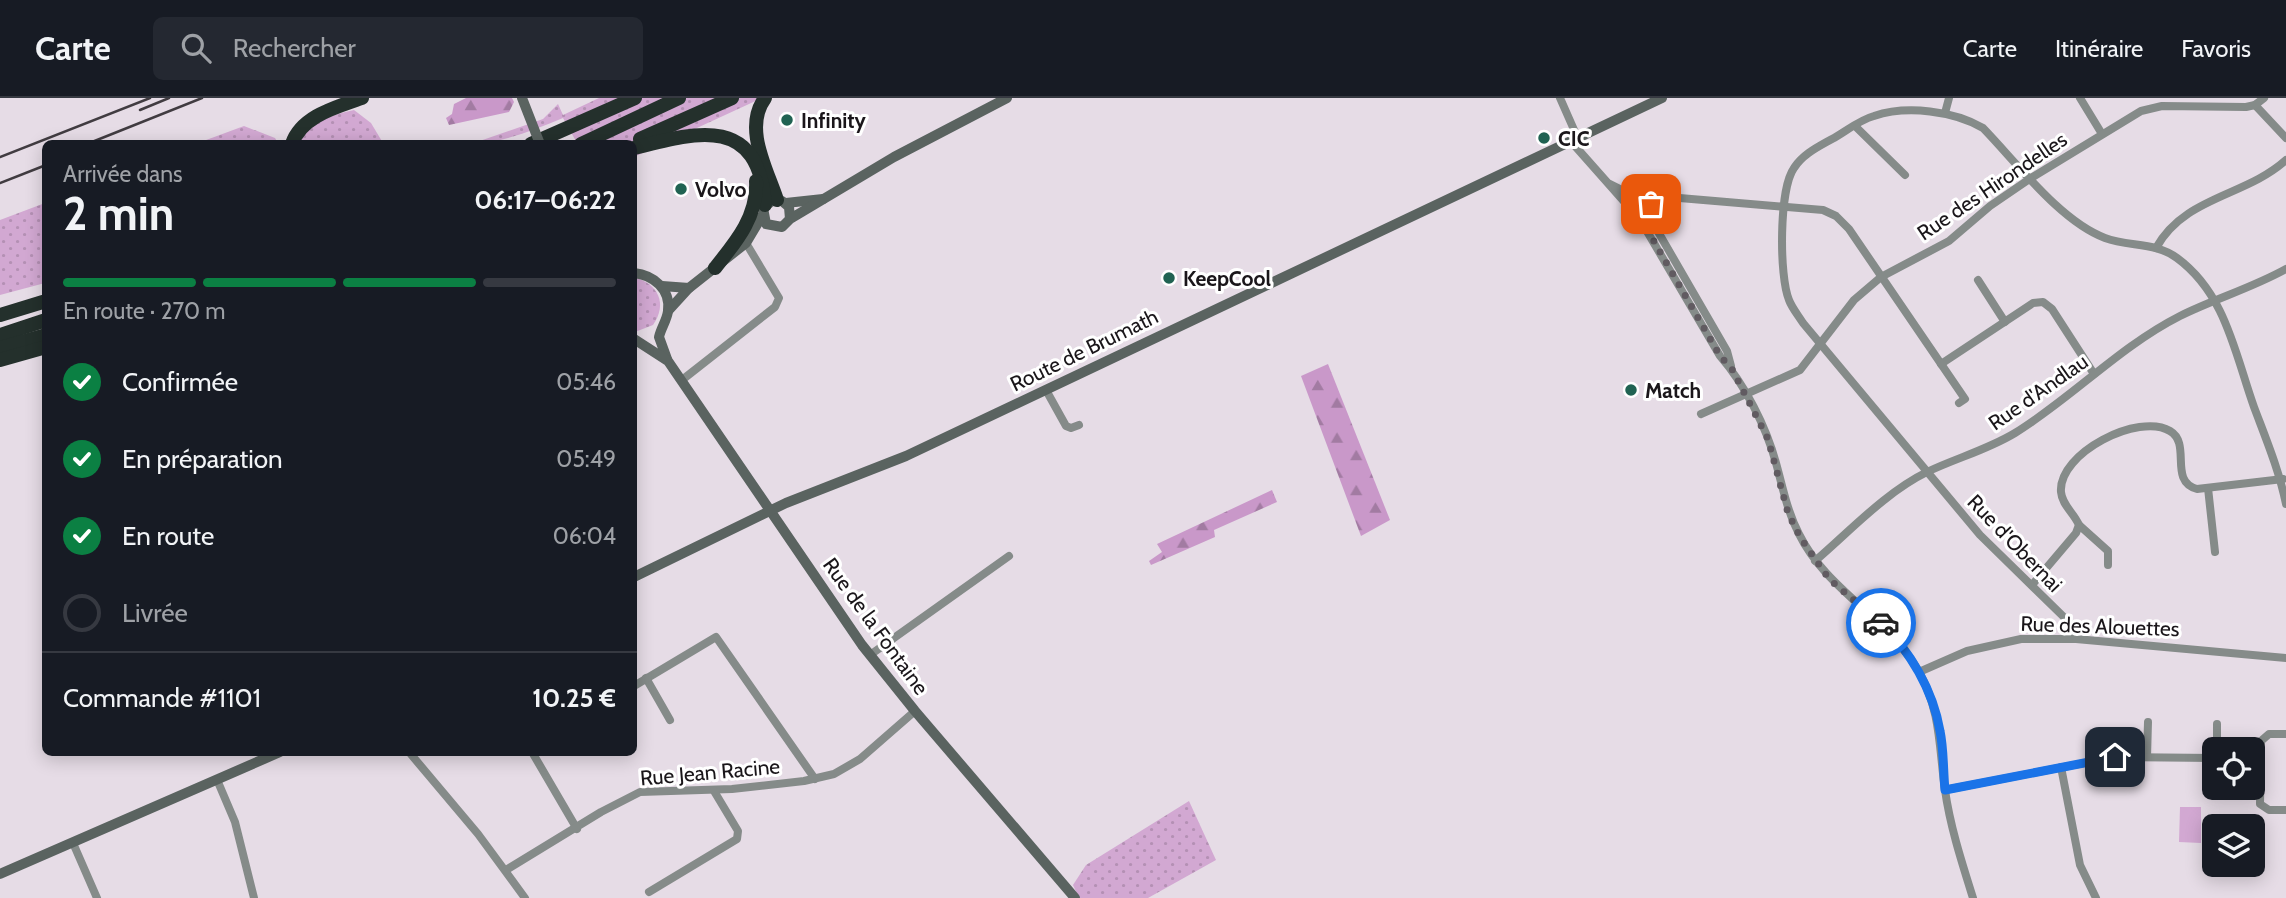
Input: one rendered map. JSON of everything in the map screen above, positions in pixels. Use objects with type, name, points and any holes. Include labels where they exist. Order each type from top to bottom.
[{"type":"highway","points":[[294,140],[299,130],[313,119],[362,98]]},
{"type":"highway","points":[[540,140],[635,98]]},
{"type":"highway","points":[[590,140],[679,98]]},
{"type":"highway","points":[[637,140],[732,98]]},
{"type":"highway","points":[[765,98],[757,113],[757,137],[773,206]]},
{"type":"highway","points":[[637,147],[694,133],[728,138],[751,159],[773,206]]},
{"type":"highway","points":[[715,268],[752,213],[756,191],[751,159]]},
{"type":"highway","points":[[0,315],[42,302]]},
{"type":"highway","points":[[0,335],[42,321]]},
{"type":"highway","points":[[0,348],[42,336]]},
{"type":"highway","points":[[0,360],[42,347]]},
{"type":"street","points":[[522,98],[538,140]]},
{"type":"street","points":[[662,325],[668,311],[689,288],[749,240],[773,228],[782,227],[790,219],[894,157],[1007,98]]},
{"type":"street","points":[[1560,98],[1576,132],[1579,151],[1610,184],[1632,214],[1638,216],[1720,356],[1732,369],[1746,394],[1768,439],[1788,513],[1815,561],[1843,592],[1894,635],[1919,672],[1938,717],[1945,790],[1973,898]]},
{"type":"street","name":"Route de Brumath","points":[[637,576],[771,511],[886,464],[1046,390],[1662,98]]},
{"type":"street","points":[[1945,113],[1949,98]]},
{"type":"street","points":[[2080,98],[2102,134]]},
{"type":"street","points":[[2264,98],[2255,105],[2286,138]]},
{"type":"street","name":"Rue des Hirondelles","points":[[1702,414],[1800,370],[1819,341],[1854,300],[1881,277],[1949,242],[1990,206],[2031,178],[2141,111],[2185,102],[2255,105]]},
{"type":"street","name":"Rue d'Obernai","points":[[2076,639],[2071,624],[1980,535],[1803,323],[1786,291],[1782,251],[1791,171],[1802,156],[1872,116],[1893,112],[1945,113],[1966,117],[1983,128],[2076,223],[2107,239],[2156,248]]},
{"type":"street","points":[[1855,125],[1905,175]]},
{"type":"street","points":[[2286,160],[2273,172],[2195,206],[2180,217],[2156,248],[2176,258],[2203,283],[2234,339],[2284,479],[2286,504]]},
{"type":"street","points":[[1610,184],[1640,199],[1647,209],[1727,351],[1732,369]]},
{"type":"street","points":[[1629,207],[1632,201],[1656,196],[1823,210],[1836,216],[1849,229],[1965,399],[1959,403]]},
{"type":"street","points":[[1638,216],[1664,198]]},
{"type":"street","points":[[749,240],[773,206],[823,200]]},
{"type":"street","points":[[773,206],[791,211],[790,219]]},
{"type":"street","points":[[773,206],[773,228]]},
{"type":"street","points":[[682,380],[775,307],[779,298],[749,240]]},
{"type":"street","name":"Rue d'Andlau","points":[[1815,561],[1884,501],[1926,472],[1986,448],[2016,432],[2139,340],[2214,301],[2264,282],[2286,269]]},
{"type":"street","points":[[637,275],[652,278],[662,286],[668,311]]},
{"type":"street","points":[[1978,280],[2005,322]]},
{"type":"street","points":[[662,286],[689,288]]},
{"type":"street","points":[[1941,364],[2033,303],[2043,302],[2052,309],[2094,373]]},
{"type":"street","name":"Rue de la Fontaine","points":[[637,339],[649,337],[662,325]]},
{"type":"street","name":"Rue de la Fontaine","points":[[662,325],[659,337],[668,361],[870,656],[1075,898]]},
{"type":"street","name":"Rue de la Fontaine","points":[[637,340],[668,361]]},
{"type":"street","points":[[1046,390],[1066,426],[1070,428],[1079,425]]},
{"type":"street","points":[[2108,565],[2108,551],[2079,524],[2066,506],[2061,492],[2063,480],[2074,462],[2099,440],[2140,428],[2163,428],[2173,432],[2178,440],[2182,480],[2188,486],[2208,488],[2284,479]]},
{"type":"street","points":[[2208,488],[2215,552]]},
{"type":"street","points":[[2032,585],[2076,533],[2079,524]]},
{"type":"street","points":[[870,656],[1009,556]]},
{"type":"street","points":[[637,684],[716,637],[815,779]]},
{"type":"street","name":"Rue des Alouettes","points":[[1919,672],[1996,642],[2076,639],[2286,658]]},
{"type":"street","points":[[646,678],[670,720]]},
{"type":"street","name":"Rue Jean Racine","points":[[506,870],[640,792],[714,790],[815,779],[834,774],[852,764],[915,711]]},
{"type":"street","points":[[2147,757],[2148,722]]},
{"type":"street","points":[[2217,724],[2217,737]]},
{"type":"street","points":[[2265,738],[2269,734],[2286,734]]},
{"type":"street","points":[[0,874],[218,782],[272,756]]},
{"type":"street","points":[[413,756],[506,870],[525,898]]},
{"type":"street","points":[[534,756],[577,829]]},
{"type":"street","points":[[1945,790],[2115,757],[2202,758]]},
{"type":"street","points":[[2061,767],[2080,865],[2096,898]]},
{"type":"street","points":[[218,782],[235,822],[254,898]]},
{"type":"street","points":[[649,892],[737,839],[738,831],[714,790]]},
{"type":"street","points":[[2260,800],[2260,804],[2269,810],[2286,810]]},
{"type":"street","points":[[73,842],[97,898]]},
{"type":"shaded area","points":[[599,98],[762,98],[637,156],[637,140],[575,140],[563,118],[507,138],[483,140],[543,119],[558,104],[563,115]]},
{"type":"shaded area","points":[[354,110],[371,123],[381,140],[300,140],[314,125],[337,114]]},
{"type":"shaded area","points":[[244,126],[276,140],[206,140]]},
{"type":"shaded area","points":[[42,204],[42,284],[0,295],[0,220]]},
{"type":"shaded area","points":[[637,278],[649,284],[658,295],[660,309],[653,325],[637,331]]},
{"type":"shaded area","points":[[1189,801],[1216,860],[1148,898],[1079,898],[1073,885],[1086,865]]},
{"type":"shaded area","points":[[2180,807],[2201,807],[2201,843],[2179,842]]},
{"type":"green space","points":[[466,98],[512,98],[514,102],[509,112],[449,125],[446,118],[452,114],[454,104]]},
{"type":"green space","points":[[1328,364],[1390,520],[1361,536],[1301,376]]},
{"type":"green space","points":[[1272,490],[1277,502],[1214,530],[1215,537],[1151,565],[1149,561],[1162,552],[1157,544]]},
{"type":"railway","points":[[43,140],[150,98]]},
{"type":"railway","points":[[140,110],[169,98]]},
{"type":"railway","points":[[97,140],[202,98]]},
{"type":"railway","points":[[0,157],[42,140]]},
{"type":"railway","points":[[0,183],[42,167]]},
{"type":"way so far","points":[[1651,204],[1647,208],[1644,201],[1638,198],[1634,199],[1629,207],[1632,214],[1638,216],[1644,224],[1720,356],[1740,383],[1768,439],[1788,513],[1800,537],[1829,579],[1881,623]]},
{"type":"place","name":"Infinity","points":[[787,120]]},
{"type":"place","name":"CIC","points":[[1544,138]]},
{"type":"place","name":"Volvo","points":[[681,189]]},
{"type":"place","name":"KeepCool","points":[[1169,278]]},
{"type":"place","name":"Match","points":[[1631,390]]},
{"type":"route","points":[[1881,623],[1905,649],[1930,693],[1941,734],[1945,790],[2115,757]]}]
